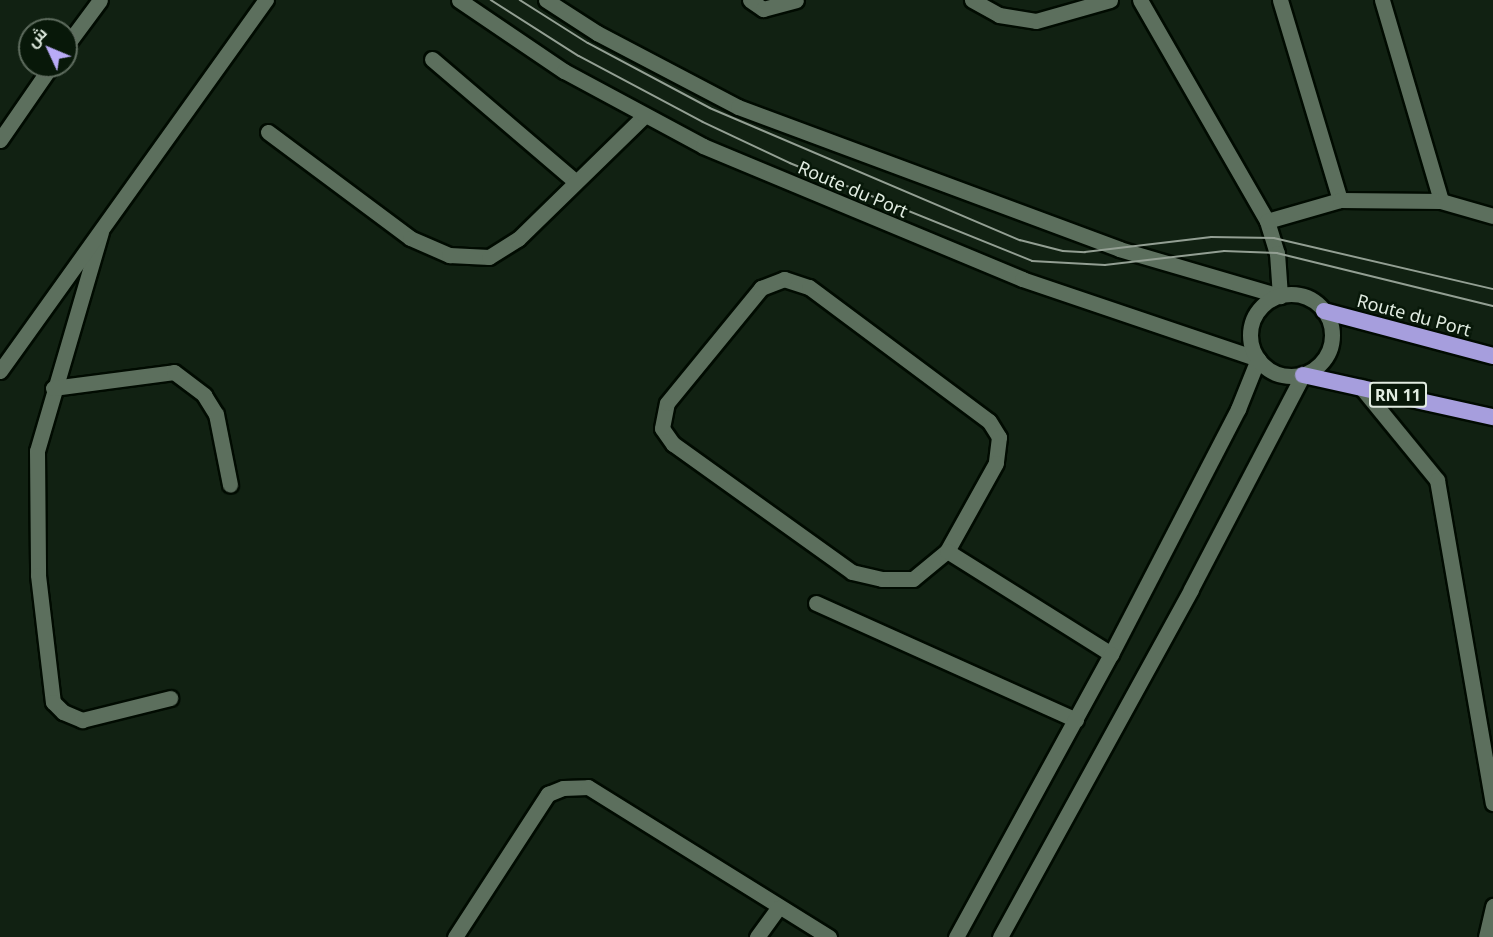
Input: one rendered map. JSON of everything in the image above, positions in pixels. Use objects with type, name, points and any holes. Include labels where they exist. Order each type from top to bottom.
[{"type":"highway","name":"Route du Port","points":[[1324,311],[1493,356]]},
{"type":"highway","name":"RN 11","points":[[1303,375],[1493,417]]},
{"type":"main road","points":[[78,30],[100,0]]},
{"type":"main road","points":[[0,371],[266,0]]},
{"type":"main road","name":"Route du Port","points":[[459,0],[564,71],[703,146],[1022,279],[1258,359]]},
{"type":"main road","name":"Route du Port","points":[[546,0],[597,33],[738,107],[1108,245],[1280,296]]},
{"type":"main road","points":[[750,0],[764,9],[796,0]]},
{"type":"main road","points":[[972,0],[999,15],[1036,21],[1110,0]]},
{"type":"main road","points":[[1140,0],[1268,220],[1277,253],[1280,296]]},
{"type":"main road","points":[[1280,0],[1340,200]]},
{"type":"main road","points":[[1382,0],[1441,201]]},
{"type":"main road","points":[[432,59],[576,182]]},
{"type":"main road","points":[[0,140],[43,78]]},
{"type":"main road","points":[[268,132],[410,238],[449,255],[489,257],[518,239],[645,115]]},
{"type":"main road","points":[[1268,220],[1340,200],[1441,201],[1493,216]]},
{"type":"main road","points":[[101,231],[53,388],[37,451],[38,575],[53,702],[82,720],[170,698]]},
{"type":"main road","points":[[784,279],[809,287],[989,421],[999,437],[996,463],[947,551],[913,579],[882,579],[852,572],[673,444],[662,428],[667,403],[761,288],[784,279]]},
{"type":"main road","points":[[1000,937],[1191,589],[1303,375],[1324,360],[1330,348],[1331,329],[1324,311],[1305,296],[1280,296],[1259,310],[1250,334],[1258,359],[1278,374],[1303,375]]},
{"type":"main road","points":[[956,937],[1111,654],[1238,409],[1258,359]]},
{"type":"main road","points":[[53,388],[174,372],[180,375],[204,395],[216,414],[230,485]]},
{"type":"main road","points":[[1361,387],[1437,480],[1493,803]]},
{"type":"main road","points":[[947,551],[1111,654]]},
{"type":"main road","points":[[816,603],[1076,720]]},
{"type":"main road","points":[[455,937],[548,794],[563,788],[588,787],[778,908],[829,937]]},
{"type":"main road","points":[[1486,937],[1493,906]]},
{"type":"main road","points":[[757,937],[778,908]]},
{"type":"tram line","points":[[491,0],[579,56],[703,122],[790,163],[1032,261],[1105,265],[1224,251],[1277,253],[1493,306]]},
{"type":"tram line","points":[[520,0],[588,43],[710,108],[1020,240],[1063,251],[1085,252],[1211,237],[1274,238],[1493,289]]}]
